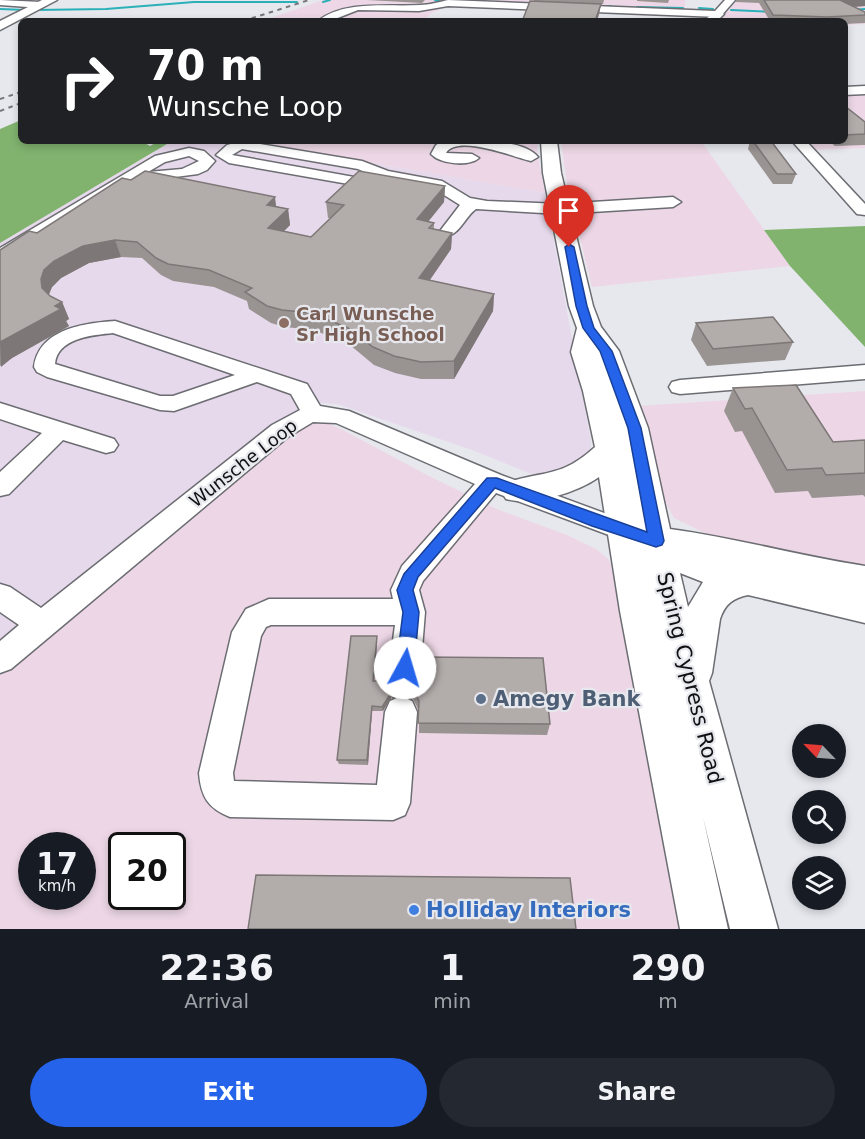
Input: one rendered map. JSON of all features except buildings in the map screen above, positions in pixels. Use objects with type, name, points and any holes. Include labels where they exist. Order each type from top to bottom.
[{"type":"main road","points":[[0,26],[46,2]]},
{"type":"main road","name":"Spring Cypress Road","points":[[540,154],[560,209],[581,306],[589,328],[606,351],[634,428],[640,536],[638,610],[704,929]]},
{"type":"main road","name":"Spring Cypress Road","points":[[589,328],[584,352],[597,391],[610,450],[640,536],[666,590],[754,929]]},
{"type":"main road","points":[[505,486],[559,484],[579,478],[592,469],[610,450]]},
{"type":"main road","points":[[640,536],[696,566],[865,607]]},
{"type":"main road","points":[[640,536],[702,547],[805,571],[865,581]]},
{"type":"main road","points":[[692,687],[695,656],[707,601],[718,590],[730,584],[748,580]]},
{"type":"street","points":[[327,18],[336,10],[353,5],[421,8],[446,1],[691,11],[714,18],[730,0]]},
{"type":"street","points":[[0,2],[46,2]]},
{"type":"street","points":[[421,8],[426,12],[421,18]]},
{"type":"street","points":[[848,91],[865,90]]},
{"type":"street","points":[[445,144],[440,148],[438,154],[449,158],[472,158]]},
{"type":"street","points":[[474,144],[540,154]]},
{"type":"street","points":[[512,144],[540,154]]},
{"type":"street","points":[[802,144],[863,211]]},
{"type":"street","points":[[384,175],[354,181],[229,159],[223,155],[232,148],[242,145],[362,165],[384,175],[437,184],[465,202],[486,206],[560,209],[673,202]]},
{"type":"street","points":[[0,255],[124,180],[170,155],[199,153],[208,161],[204,166],[190,173],[150,175],[124,180]]},
{"type":"street","points":[[448,231],[463,211],[472,204]]},
{"type":"street","points":[[256,375],[174,404],[160,403],[54,372],[44,367],[44,359],[50,349],[69,336],[91,328],[115,327],[299,389],[313,413]]},
{"type":"street","points":[[680,387],[865,372]]},
{"type":"street","points":[[0,411],[106,445]]},
{"type":"street","name":"Wunsche Loop","points":[[0,659],[280,431],[313,413],[323,412],[341,416],[505,486],[640,536]]},
{"type":"street","points":[[0,487],[59,430]]},
{"type":"street","points":[[411,612],[269,612],[256,618],[247,632],[216,773],[218,790],[230,800],[393,803],[411,612],[405,590],[412,574],[505,486]]},
{"type":"street","points":[[0,597],[42,625]]},
{"type":"shaded area","points":[[323,0],[442,0],[449,5],[427,18],[271,18]]},
{"type":"shaded area","points":[[450,0],[685,0],[685,9],[455,2]]},
{"type":"shaded area","points":[[737,0],[865,0],[865,24],[848,25],[848,18],[718,18]]},
{"type":"shaded area","points":[[865,92],[865,148],[814,150],[808,144],[848,144],[848,93]]},
{"type":"shaded area","name":"Carl Wunsche Sr High School","points":[[167,144],[261,144],[545,193],[591,441],[590,453],[555,476],[534,475],[472,450],[337,404],[318,403],[304,407],[285,419],[0,649],[0,243]]},
{"type":"shaded area","points":[[262,144],[538,144],[545,193]]},
{"type":"shaded area","points":[[561,144],[703,144],[790,266],[592,287],[567,184]]},
{"type":"shaded area","points":[[865,391],[865,569],[705,533],[674,518],[664,500],[637,406]]},
{"type":"shaded area","points":[[315,422],[327,423],[499,510],[567,535],[596,549],[614,567],[686,929],[0,929],[0,673],[300,427]]},
{"type":"green space","points":[[18,121],[18,144],[146,144],[150,146],[167,144],[0,243],[0,129]]},
{"type":"green space","points":[[865,226],[865,347],[790,266],[764,230]]},
{"type":"waterway","points":[[323,2],[330,0]]},
{"type":"waterway","points":[[435,0],[439,1]]},
{"type":"waterway","points":[[35,10],[106,9],[194,2],[297,2]]},
{"type":"waterway","points":[[600,6],[611,6]]},
{"type":"waterway","points":[[637,7],[683,8]]},
{"type":"waterway","points":[[699,8],[713,9]]},
{"type":"waterway","points":[[0,9],[26,10]]},
{"type":"waterway","points":[[851,10],[865,9]]},
{"type":"waterway","points":[[731,10],[772,12]]},
{"type":"railway","points":[[252,18],[309,0]]},
{"type":"railway","points":[[0,99],[18,93]]},
{"type":"railway","points":[[0,111],[18,104]]},
{"type":"place","name":"Carl Wunsche Sr High School","points":[[284,323]]},
{"type":"place","name":"Amegy Bank","points":[[481,699]]},
{"type":"place","name":"Holliday Interiors","points":[[414,910]]},
{"type":"route","points":[[405,668],[411,612],[405,590],[412,574],[492,482],[656,541],[634,428],[606,351],[589,328],[581,306],[569,247]]}]
